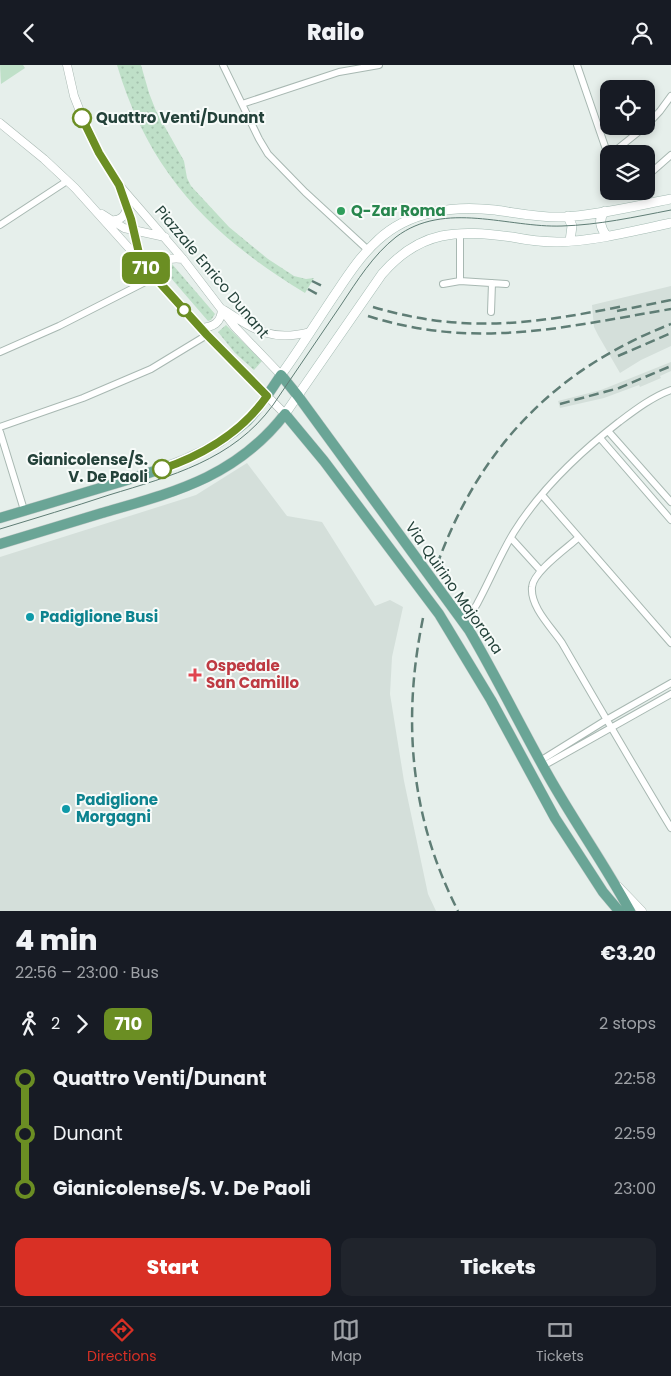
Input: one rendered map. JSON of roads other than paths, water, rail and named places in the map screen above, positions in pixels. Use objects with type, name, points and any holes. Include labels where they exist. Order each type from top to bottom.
[{"type":"main road","points":[[0,518],[154,471],[192,457],[239,427],[254,413],[267,396],[350,272],[368,250],[381,237],[417,216],[441,210],[476,209],[542,217],[568,216],[671,199]]},
{"type":"main road","points":[[605,211],[600,222],[606,235]]},
{"type":"main road","points":[[568,216],[572,226],[570,241]]},
{"type":"main road","points":[[0,544],[166,494],[199,481],[228,466],[256,446],[272,431],[285,414],[366,295],[389,266],[408,250],[419,244],[440,236],[460,233],[478,233],[546,242],[570,241],[671,223]]},
{"type":"main road","name":"Piazzale Enrico Dunant","points":[[281,375],[298,396]]},
{"type":"main road","name":"Via Quirino Majorana","points":[[298,396],[462,621],[495,674],[542,763],[590,845],[616,884],[630,911]]},
{"type":"main road","name":"Via Quirino Majorana","points":[[285,414],[319,455],[439,614],[473,670],[555,818],[603,892],[619,911]]},
{"type":"main road","points":[[439,614],[451,621],[462,621]]},
{"type":"main road","points":[[473,670],[476,667],[484,667],[495,674]]},
{"type":"main road","points":[[529,773],[542,763]]},
{"type":"street","points":[[67,65],[74,96],[84,124],[119,185],[134,230],[141,262]]},
{"type":"street","points":[[224,65],[268,154],[305,192],[368,250]]},
{"type":"street","points":[[242,104],[339,68],[379,65]]},
{"type":"street","points":[[577,65],[605,145]]},
{"type":"street","points":[[655,115],[671,96]]},
{"type":"street","points":[[0,123],[67,181],[200,328],[285,414]]},
{"type":"street","points":[[623,145],[635,135]]},
{"type":"street","points":[[655,169],[671,155]]},
{"type":"street","points":[[0,225],[67,181]]},
{"type":"street","name":"Piazzale Enrico Dunant","points":[[119,185],[183,259],[235,327],[281,375]]},
{"type":"street","points":[[111,220],[118,220],[123,217],[127,207]]},
{"type":"street","points":[[96,211],[120,227],[165,237]]},
{"type":"street","points":[[460,233],[460,281]]},
{"type":"street","points":[[155,277],[157,267],[162,261],[171,258],[183,259]]},
{"type":"street","points":[[0,352],[60,326],[155,277]]},
{"type":"street","points":[[442,284],[460,281],[506,284]]},
{"type":"street","points":[[491,312],[492,283]]},
{"type":"street","points":[[200,328],[211,327],[218,322],[222,309],[264,333],[286,336],[310,332]]},
{"type":"street","points":[[0,427],[84,398],[151,369],[207,335]]},
{"type":"street","points":[[462,621],[471,614],[477,604],[525,516],[569,465],[608,431],[645,403],[671,390]]},
{"type":"street","points":[[608,431],[671,502]]},
{"type":"street","points":[[0,432],[24,510]]},
{"type":"street","points":[[600,438],[671,520]]},
{"type":"street","points":[[542,495],[671,643]]},
{"type":"street","points":[[578,538],[541,571],[532,584],[534,600],[671,828]]},
{"type":"street","points":[[511,539],[541,571]]},
{"type":"street","points":[[542,763],[606,720],[671,683]]},
{"type":"street","points":[[542,763],[611,729],[671,694]]},
{"type":"street","points":[[616,884],[642,911]]},
{"type":"street","name":"Via Quirino Majorana","points":[[603,892],[612,911]]},
{"type":"tram line","points":[[0,529],[178,473],[220,453],[239,440],[257,424],[273,405],[373,260],[396,237],[415,226],[435,220],[456,218],[477,218],[541,226],[562,226],[589,224],[671,210]]},
{"type":"railway","points":[[312,281],[324,287]]},
{"type":"railway","points":[[308,289],[319,295]]},
{"type":"railway","points":[[617,311],[671,300]]},
{"type":"railway","points":[[373,307],[438,321],[498,323],[559,318],[624,306]]},
{"type":"railway","points":[[368,316],[407,326],[445,332],[483,333],[520,332],[556,328],[671,309]]},
{"type":"railway","points":[[437,565],[454,523],[475,484],[499,449],[526,417],[557,389],[591,364],[629,342],[671,324]]},
{"type":"railway","points":[[618,356],[671,333]]},
{"type":"railway","points":[[560,404],[619,388],[671,366]]},
{"type":"railway","points":[[423,618],[413,694],[412,731],[415,767],[420,804],[429,840],[442,876],[458,911]]},
{"type":"place","name":"Quattro Venti/Dunant","points":[[82,118]]},
{"type":"place","name":"Q-Zar Roma","points":[[341,211]]},
{"type":"place","name":"Gianicolense/S. V. De Paoli","points":[[162,469]]},
{"type":"place","name":"Padiglione Busi","points":[[30,617]]},
{"type":"place","name":"Ospedale San Camillo","points":[[195,675]]},
{"type":"place","name":"Padiglione Morgagni","points":[[66,809]]}]
